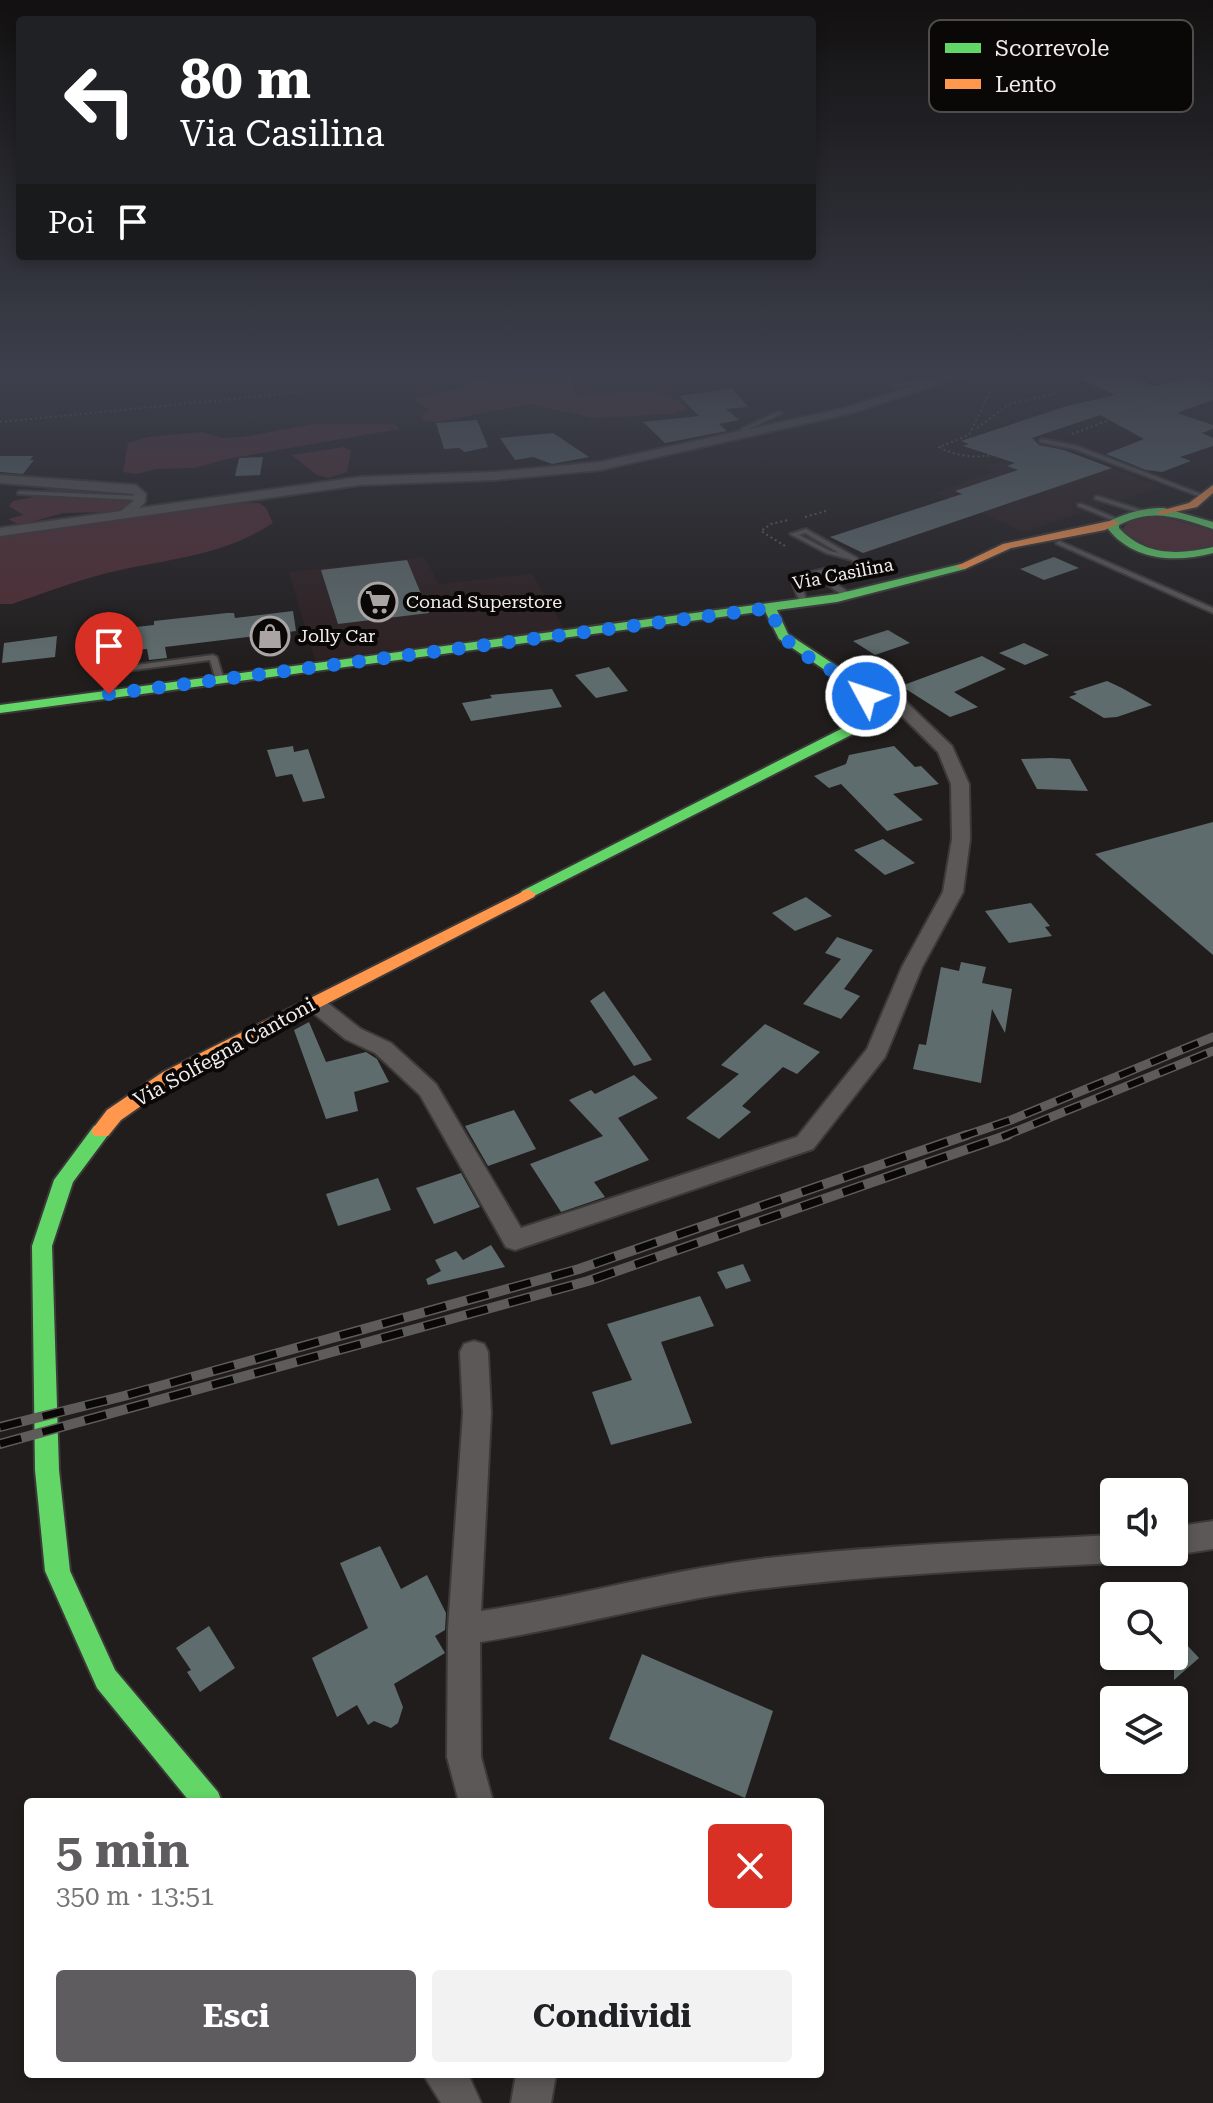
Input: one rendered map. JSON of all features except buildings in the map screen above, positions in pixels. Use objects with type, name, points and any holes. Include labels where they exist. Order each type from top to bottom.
[{"type":"main road","points":[[1151,512],[1210,508]]},
{"type":"main road","name":"Via Casilina","points":[[0,709],[804,603],[980,562],[1004,547],[1096,530],[1151,512]]},
{"type":"main road","points":[[1115,522],[1113,529],[1124,542]]},
{"type":"main road","points":[[980,562],[1059,543],[1095,538],[1176,555],[1213,550]]},
{"type":"main road","points":[[1176,555],[1208,572]]},
{"type":"main road","points":[[770,608],[783,636],[800,650],[843,675],[865,691],[866,696]]},
{"type":"main road","name":"Via Solfegna Cantoni","points":[[205,1798],[106,1679],[58,1571],[47,1470],[42,1246],[64,1180],[114,1115],[169,1077],[850,730],[869,715],[866,696]]},
{"type":"street","points":[[0,532],[360,481],[569,470]]},
{"type":"street","points":[[0,479],[136,489],[140,498],[126,513]]},
{"type":"street","points":[[313,1002],[353,1034],[383,1048],[428,1090],[515,1240],[805,1143],[877,1052],[912,967],[953,892],[961,839],[960,784],[946,750],[896,701],[866,696]]},
{"type":"street","points":[[474,1352],[477,1413],[464,1629],[464,1757],[475,1798]]},
{"type":"street","points":[[1188,1539],[1213,1535]]},
{"type":"street","points":[[464,1629],[550,1616],[686,1585],[767,1573],[907,1560],[1100,1550]]},
{"type":"street","points":[[446,2078],[461,2103]]},
{"type":"street","points":[[531,2103],[535,2078]]},
{"type":"lane","points":[[1122,470],[1210,508]]},
{"type":"lane","points":[[20,493],[140,498]]},
{"type":"lane","points":[[1097,498],[1151,512]]},
{"type":"lane","points":[[1080,505],[1115,522]]},
{"type":"lane","points":[[855,559],[828,552],[793,534],[806,531],[855,559],[859,567]]},
{"type":"lane","points":[[1059,543],[1213,611]]},
{"type":"lane","points":[[804,603],[797,585],[800,576],[824,571],[831,583],[848,595]]},
{"type":"shaded area","points":[[123,470],[152,470],[137,474]]},
{"type":"shaded area","points":[[311,470],[347,470],[329,478]]},
{"type":"shaded area","points":[[1117,470],[1163,487],[1024,532],[935,493],[995,471]]},
{"type":"shaded area","points":[[41,490],[117,493],[130,497],[127,507],[113,512],[63,513],[20,525],[8,519],[23,515],[9,506],[13,501],[43,495]]},
{"type":"shaded area","points":[[259,503],[266,508],[273,523],[233,543],[192,556],[107,573],[12,604],[0,604],[0,536],[206,504]]},
{"type":"shaded area","points":[[1156,515],[1213,530],[1213,547],[1187,552],[1165,551],[1144,544],[1122,530],[1130,519]]},
{"type":"shaded area","points":[[424,557],[439,584],[532,574],[565,630],[315,660],[289,572]]},
{"type":"railway","points":[[961,1137],[1011,1120],[1213,1037]]},
{"type":"railway","points":[[1002,1137],[1213,1051]]},
{"type":"railway","points":[[0,1427],[124,1396],[579,1269],[967,1135]]},
{"type":"railway","points":[[0,1444],[588,1281],[1008,1135]]},
{"type":"traffic: fast","points":[[1213,526],[1189,516],[1151,511],[1126,517],[1114,523],[1113,529],[1134,546],[1159,554],[1186,555],[1213,550]]},
{"type":"traffic: fast","points":[[0,709],[837,598],[961,567]]},
{"type":"traffic: fast","points":[[528,894],[850,730],[869,715],[865,691],[783,636],[770,608]]},
{"type":"traffic: fast","points":[[101,1131],[64,1180],[42,1246],[47,1470],[58,1571],[106,1679],[205,1798]]},
{"type":"traffic: slow","points":[[1161,512],[1193,505],[1213,488]]},
{"type":"traffic: slow","points":[[961,567],[1007,546],[1114,523]]},
{"type":"traffic: slow","points":[[101,1131],[114,1115],[169,1077],[528,894]]},
{"type":"place","name":"Conad Superstore","points":[[378,602]]},
{"type":"place","name":"Jolly Car","points":[[270,636]]},
{"type":"route","points":[[109,694],[770,608],[783,636],[800,650],[843,675],[865,691],[866,696]]}]
